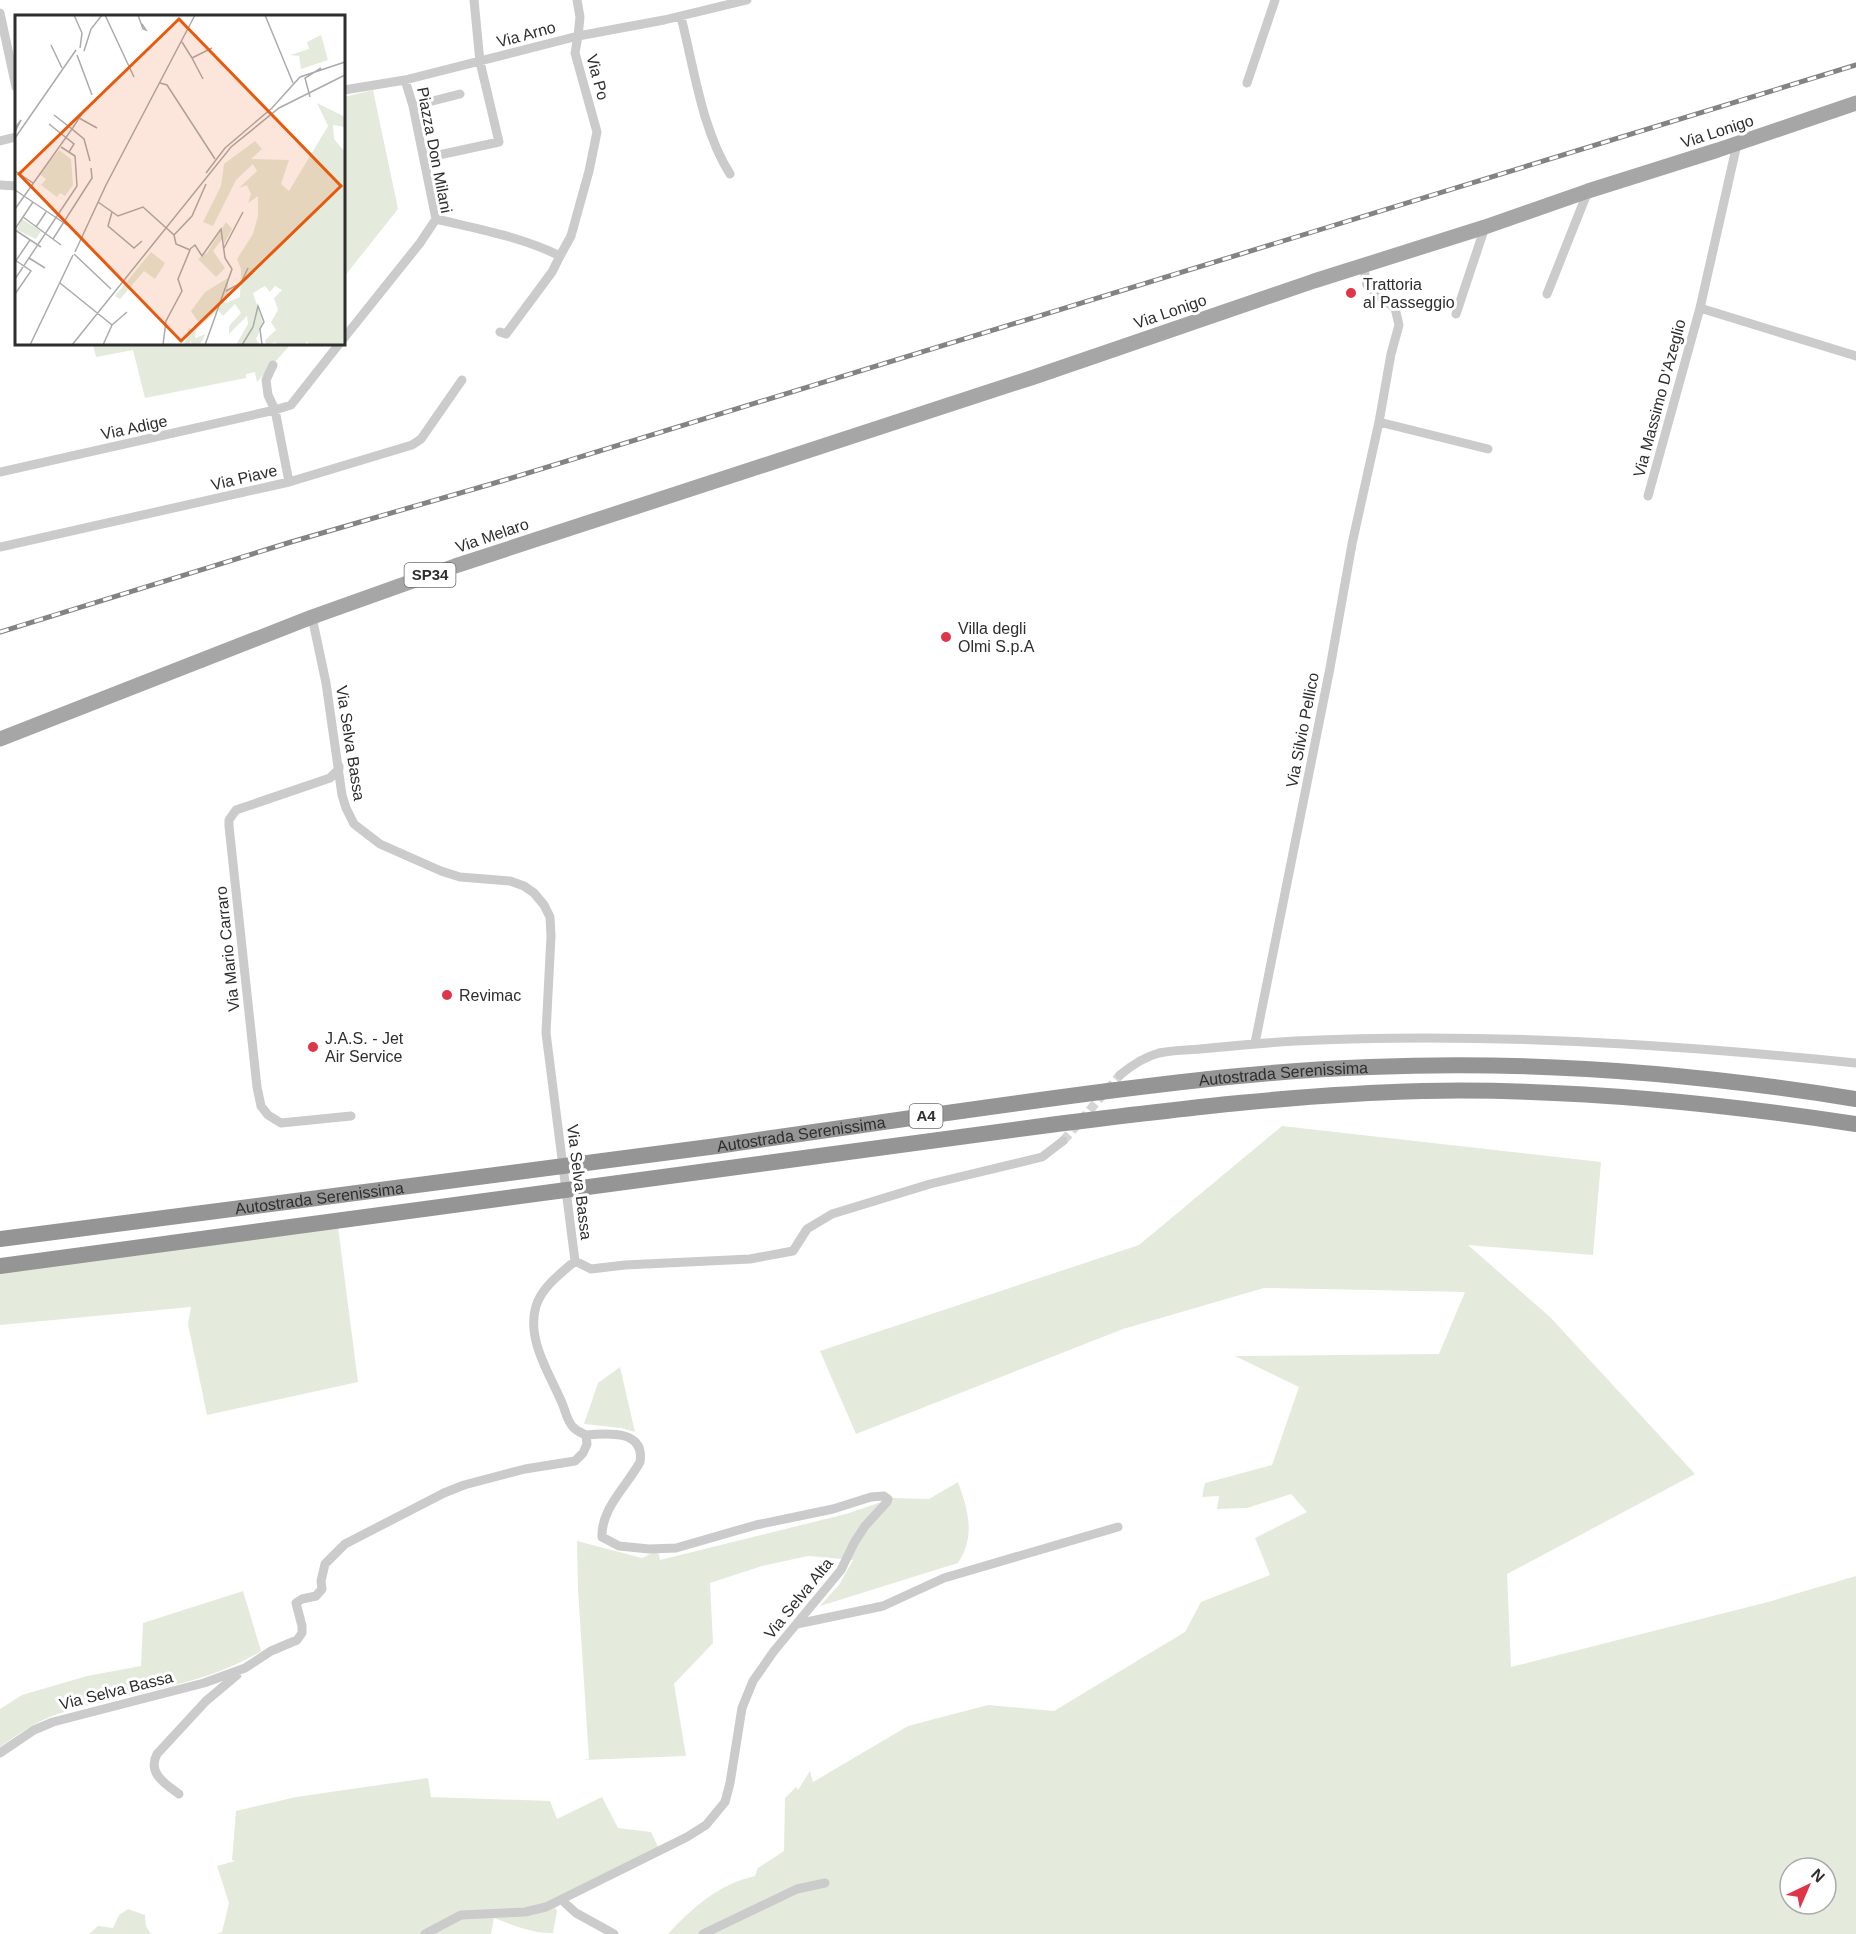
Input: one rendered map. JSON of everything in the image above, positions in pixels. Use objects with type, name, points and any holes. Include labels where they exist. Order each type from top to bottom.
[{"type":"highway","name":"Autostrada Serenissima","points":[[0,1239],[660,1154],[1060,1097],[1211,1078],[1285,1072],[1428,1065],[1606,1069],[1744,1082],[1856,1099]]},
{"type":"highway","name":"Autostrada Serenissima","points":[[0,1266],[1058,1124],[1208,1105],[1285,1098],[1424,1091],[1546,1092],[1676,1100],[1856,1124]]},
{"type":"main road","name":"Via Lonigo","points":[[867,430],[1035,377],[1363,265],[1485,227],[1856,103]]},
{"type":"main road","name":"Via Melaro","points":[[0,740],[312,617],[466,562],[867,430]]},
{"type":"street","points":[[424,158],[499,142],[480,62],[474,0]]},
{"type":"street","name":"Via Arno","points":[[345,90],[405,80],[578,36],[580,17],[577,0]]},
{"type":"street","name":"Via Po","points":[[500,332],[506,334],[552,272],[570,236],[589,171],[597,132],[575,53],[578,36],[681,16],[747,0]]},
{"type":"street","points":[[1247,83],[1275,0]]},
{"type":"street","points":[[0,13],[5,61],[15,85]]},
{"type":"street","points":[[681,16],[711,137],[730,174]]},
{"type":"street","name":"Piazza Don Milani","points":[[345,337],[420,243],[436,219],[413,106],[405,80]]},
{"type":"street","points":[[413,106],[460,94]]},
{"type":"street","points":[[0,141],[15,137]]},
{"type":"street","name":"Via Massimo D'Azeglio","points":[[1648,496],[1700,308],[1737,144]]},
{"type":"street","points":[[0,185],[15,186]]},
{"type":"street","points":[[1546,294],[1588,191]]},
{"type":"street","points":[[436,219],[512,237],[545,248],[560,256]]},
{"type":"street","points":[[1456,314],[1485,227]]},
{"type":"street","name":"Via Silvio Pellico","points":[[1255,1043],[1330,668],[1352,544],[1379,422],[1391,354],[1400,325],[1395,308],[1367,285],[1363,265]]},
{"type":"street","name":"Via Massimo D'Azeglio","points":[[1700,308],[1856,356]]},
{"type":"street","points":[[274,410],[291,405],[338,345]]},
{"type":"street","points":[[273,365],[266,380],[268,395],[274,410],[289,482]]},
{"type":"street","name":"Via Piave","points":[[0,547],[289,482],[412,446],[421,439],[462,380]]},
{"type":"street","name":"Via Adige","points":[[0,472],[274,410]]},
{"type":"street","points":[[1379,422],[1488,448]]},
{"type":"street","name":"Via Selva Bassa","points":[[179,1794],[157,1775],[153,1768],[153,1760],[206,1701],[245,1668],[297,1640],[302,1634],[302,1626],[296,1604],[302,1599],[316,1596],[322,1590],[321,1581],[325,1564],[345,1544],[444,1493],[465,1485],[525,1469],[575,1461],[583,1453],[587,1444],[586,1435],[575,1429],[569,1420],[538,1348],[533,1322],[536,1306],[543,1291],[575,1261],[546,1033],[550,917],[534,893],[524,886],[510,881],[460,877],[441,871],[372,839],[354,824],[342,795],[326,683],[312,617]]},
{"type":"street","name":"Via Mario Carraro","points":[[339,766],[339,770],[330,778],[236,810],[228,826],[261,1106],[268,1115],[281,1123],[351,1116]]},
{"type":"street","points":[[1120,1075],[1136,1062],[1160,1053],[1255,1043],[1377,1037],[1590,1041],[1727,1050],[1856,1063]]},
{"type":"street","points":[[575,1261],[591,1269],[625,1264],[750,1259],[793,1251],[807,1229],[832,1214],[930,1184],[1042,1157],[1063,1141]]},
{"type":"street","name":"Via Selva Alta","points":[[425,1934],[461,1915],[535,1911],[565,1899],[706,1825],[725,1802],[742,1708],[748,1690],[768,1659],[841,1570],[854,1543],[870,1519],[888,1502],[886,1497],[871,1497],[833,1509],[756,1525],[676,1548],[649,1549],[620,1546],[602,1537],[602,1528],[607,1512],[640,1462],[639,1444],[636,1440],[625,1436],[586,1435]]},
{"type":"street","points":[[797,1624],[883,1606],[944,1578],[1118,1527]]},
{"type":"street","name":"Via Selva Bassa","points":[[0,1753],[34,1730],[53,1722],[204,1683],[245,1668]]},
{"type":"street","points":[[703,1934],[797,1888],[825,1883]]},
{"type":"street","points":[[565,1899],[565,1903],[576,1913],[614,1934]]},
{"type":"green space","points":[[373,90],[398,209],[345,276],[345,97]]},
{"type":"green space","points":[[93,345],[290,345],[257,382],[255,372],[246,374],[246,378],[145,398],[133,350],[96,357]]},
{"type":"green space","points":[[1282,1126],[1601,1162],[1593,1255],[1468,1245],[1550,1317],[1695,1474],[1507,1574],[1511,1667],[1768,1602],[1856,1576],[1856,1934],[668,1934],[707,1898],[730,1885],[755,1876],[758,1868],[784,1851],[785,1798],[796,1787],[798,1790],[810,1771],[813,1782],[908,1726],[988,1705],[1054,1711],[1185,1632],[1201,1602],[1270,1575],[1255,1538],[1307,1512],[1291,1494],[1247,1508],[1217,1509],[1219,1496],[1202,1497],[1205,1483],[1272,1465],[1299,1387],[1235,1356],[1439,1354],[1465,1292],[1264,1288],[1123,1329],[856,1434],[820,1351],[1139,1245]]},
{"type":"green space","points":[[338,1227],[358,1382],[207,1415],[188,1324],[191,1307],[0,1325],[0,1272]]},
{"type":"green space","points":[[620,1367],[635,1432],[584,1424],[598,1383]]},
{"type":"green space","points":[[958,1482],[965,1503],[969,1533],[964,1553],[958,1563],[820,1606],[839,1585],[853,1560],[808,1556],[762,1566],[710,1583],[713,1643],[674,1684],[686,1756],[583,1760],[589,1759],[577,1541],[642,1558],[658,1550],[660,1560],[846,1514],[893,1498],[929,1499]]},
{"type":"green space","points":[[243,1591],[261,1651],[213,1674],[55,1715],[33,1725],[0,1747],[0,1709],[22,1695],[87,1676],[141,1666],[143,1623]]},
{"type":"green space","points":[[428,1778],[431,1797],[550,1801],[557,1819],[602,1797],[618,1828],[651,1832],[660,1851],[554,1905],[557,1911],[553,1933],[531,1931],[494,1918],[491,1934],[216,1934],[222,1932],[229,1903],[217,1866],[235,1861],[232,1860],[236,1811],[296,1797]]},
{"type":"green space","points":[[128,1909],[145,1915],[146,1926],[151,1934],[89,1934],[98,1926],[113,1928],[119,1915]]},
{"type":"tunnel","points":[[1063,1141],[1120,1075]]},
{"type":"railway","points":[[0,632],[291,542],[505,480],[1856,65]]},
{"type":"place","name":"Trattoria al Passeggio","points":[[1351,293]]},
{"type":"place","name":"Villa degli Olmi S.p.A","points":[[946,637]]},
{"type":"place","name":"Revimac","points":[[447,995]]},
{"type":"place","name":"J.A.S. - Jet Air Service","points":[[313,1047]]}]
